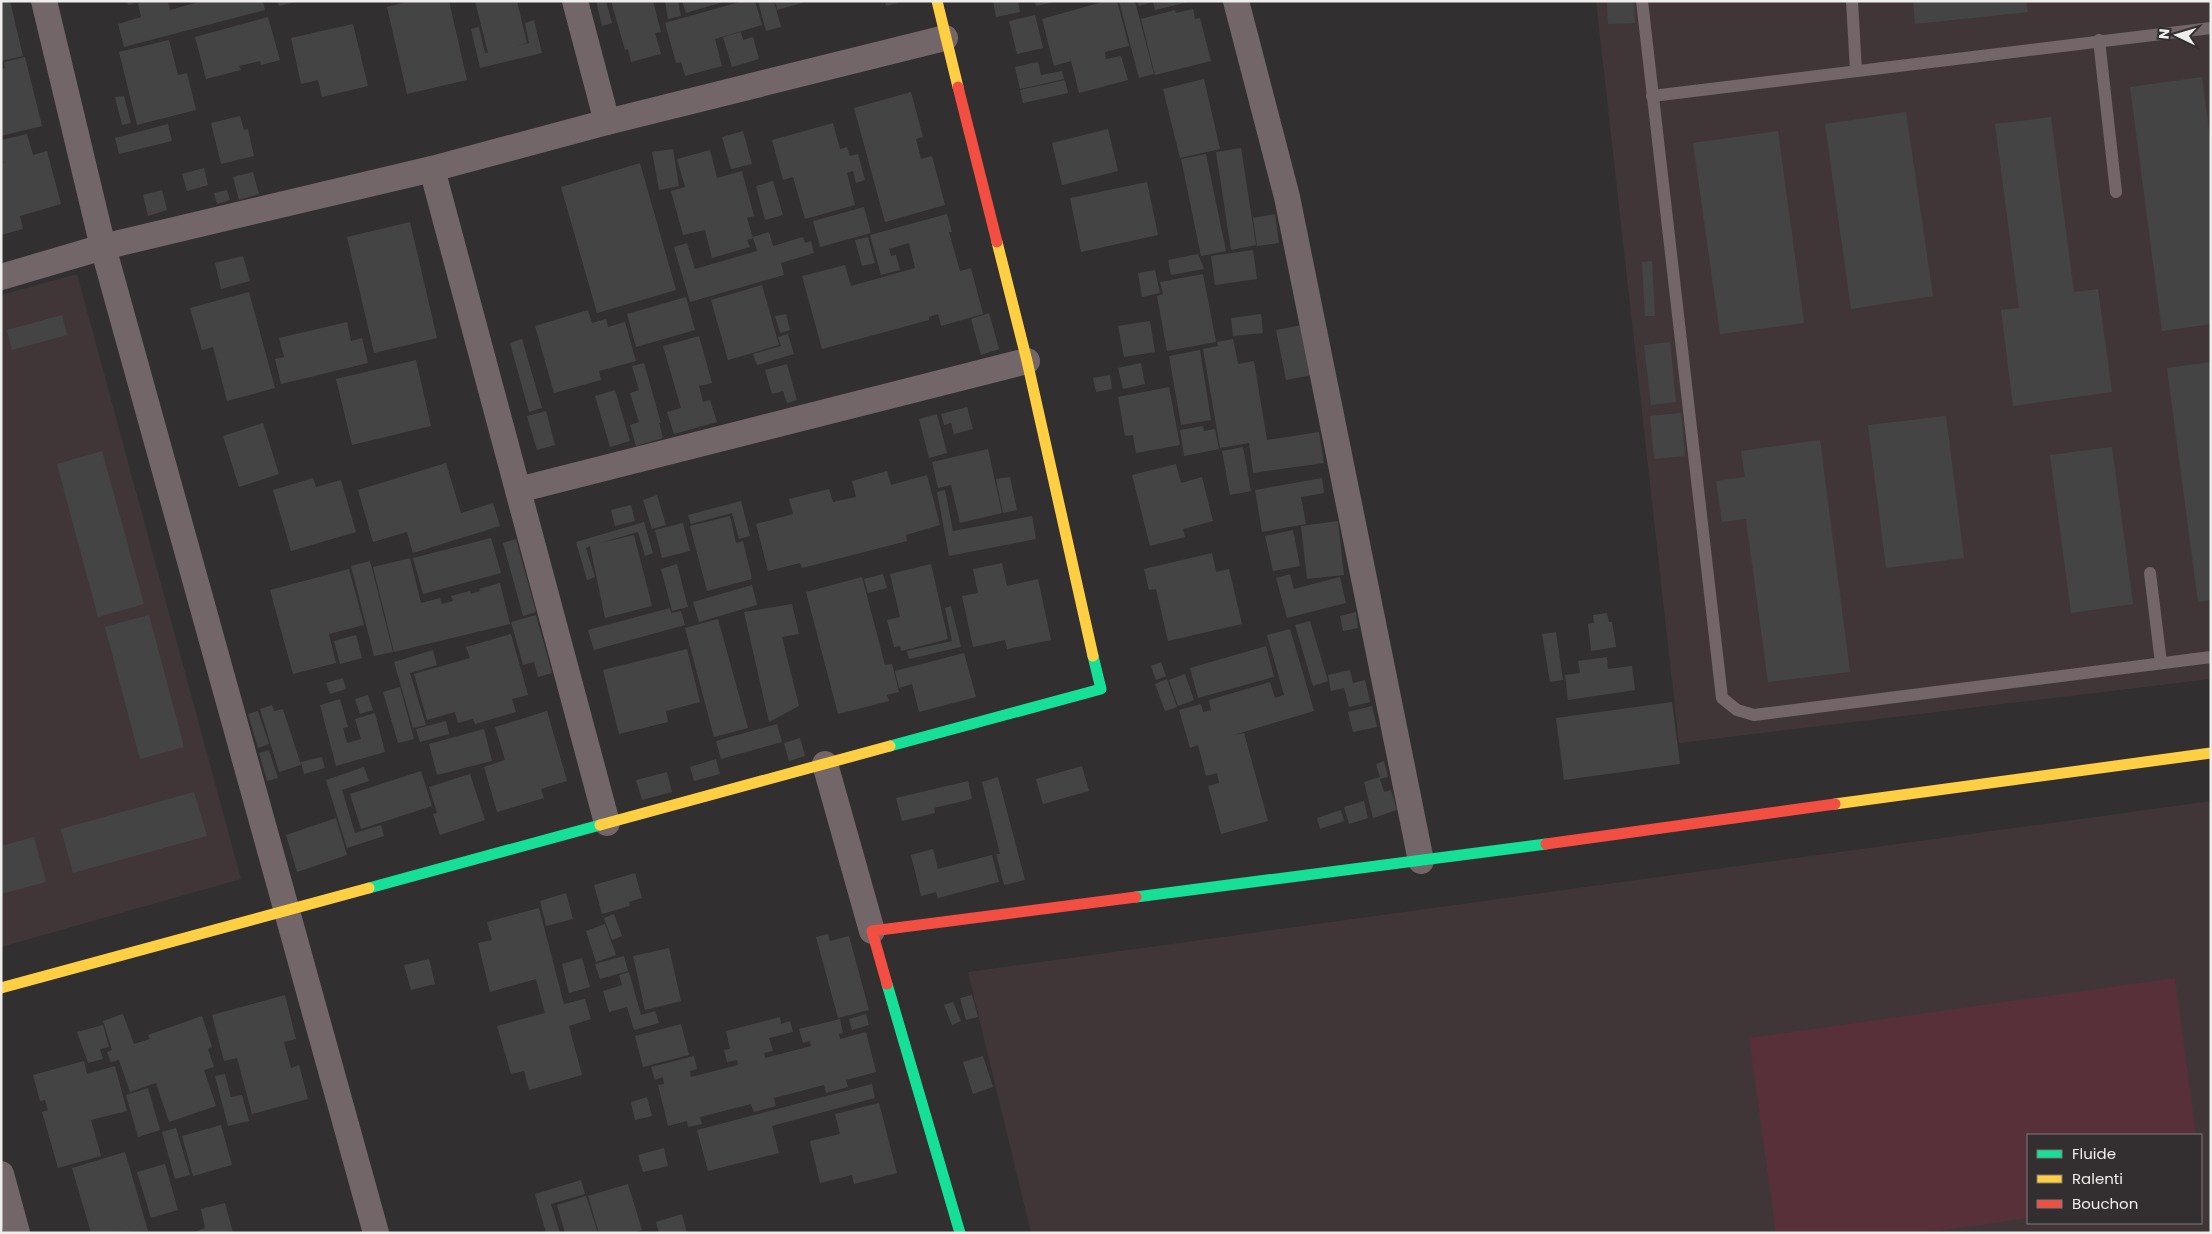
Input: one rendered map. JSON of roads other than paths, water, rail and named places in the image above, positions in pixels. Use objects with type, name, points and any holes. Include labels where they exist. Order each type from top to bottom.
[{"type":"street","points":[[44,1],[103,247],[285,910],[376,1233]]},
{"type":"street","points":[[575,1],[607,122]]},
{"type":"street","points":[[1,988],[1101,689],[1027,361],[937,1]]},
{"type":"street","points":[[1236,1],[1287,197],[1421,862]]},
{"type":"street","points":[[1,277],[103,247],[432,169],[607,122],[945,38]]},
{"type":"street","points":[[432,169],[606,823]]},
{"type":"street","points":[[518,490],[1027,361]]},
{"type":"street","points":[[872,931],[1421,862],[2211,753]]},
{"type":"street","points":[[826,764],[872,931],[960,1233]]},
{"type":"street","points":[[1,1174],[17,1233]]},
{"type":"lane","points":[[1642,1],[1722,698],[1737,710],[1754,715],[2211,656]]},
{"type":"lane","points":[[1852,1],[1856,71]]},
{"type":"lane","points":[[1652,96],[2098,40],[2211,28]]},
{"type":"lane","points":[[2098,40],[2116,192]]},
{"type":"lane","points":[[2150,573],[2161,663]]}]
